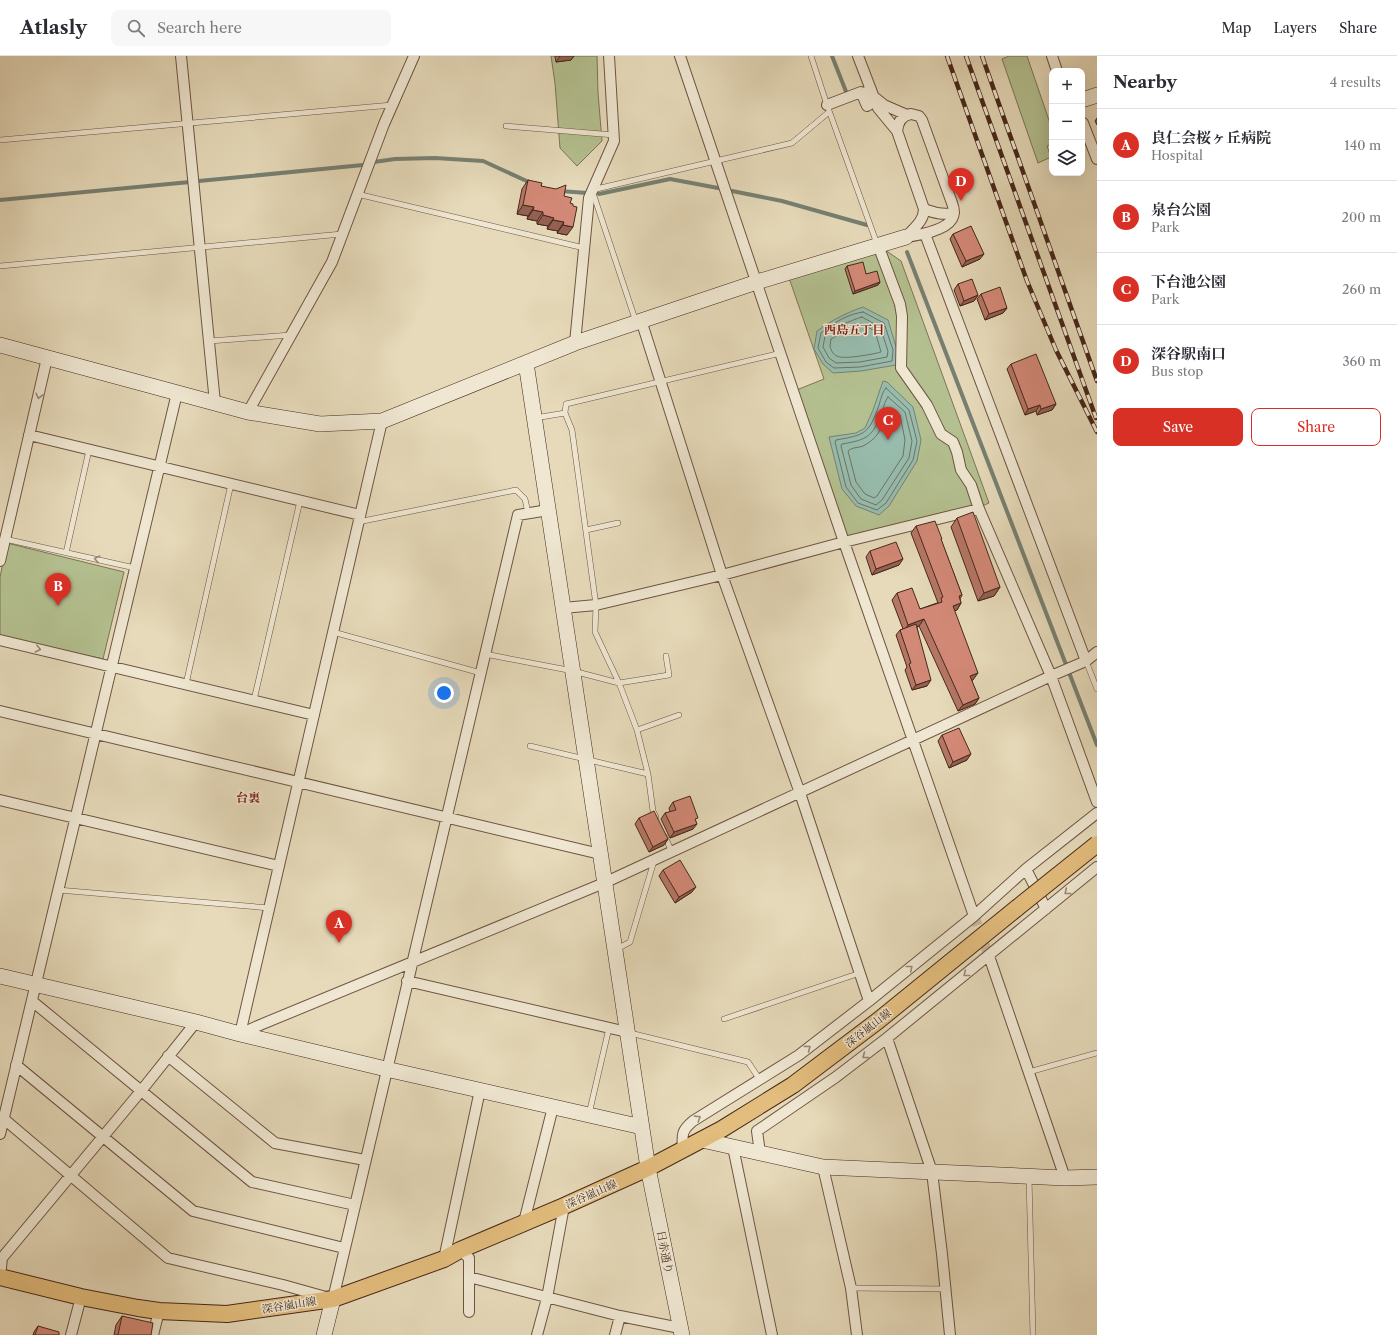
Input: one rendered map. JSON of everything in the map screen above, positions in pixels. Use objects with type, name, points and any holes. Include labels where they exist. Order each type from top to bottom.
[{"type":"main road","name":"深谷嵐山線","points":[[0,1277],[113,1304],[159,1311],[227,1314],[332,1298],[444,1259],[460,1250],[564,1206],[648,1168],[722,1130],[793,1085],[879,1020],[1097,844]]},
{"type":"street","points":[[181,56],[215,403]]},
{"type":"street","points":[[248,412],[332,262],[392,105],[414,56]]},
{"type":"street","points":[[575,343],[589,198],[614,140],[609,56]]},
{"type":"street","points":[[680,56],[844,542],[974,916]]},
{"type":"street","points":[[858,56],[878,108],[897,131],[924,209],[916,233],[1084,662]]},
{"type":"street","points":[[1052,56],[1057,68]]},
{"type":"street","points":[[0,345],[248,412],[320,424],[382,421],[575,343],[757,282],[947,224],[952,220],[954,214],[952,203],[922,120],[915,114],[907,114],[884,105],[872,93],[865,91],[870,104],[866,106],[861,92],[828,108]]},
{"type":"street","points":[[1085,99],[1097,95]]},
{"type":"street","points":[[897,131],[899,121],[907,114]]},
{"type":"street","points":[[1085,126],[1097,159]]},
{"type":"street","points":[[924,209],[934,213],[954,214]]},
{"type":"street","points":[[878,246],[900,304],[902,316],[901,368],[927,405],[941,434],[953,442],[961,470],[971,485],[979,509],[1051,676],[1097,802]]},
{"type":"street","points":[[638,321],[660,382],[722,576],[800,793],[869,1001]]},
{"type":"street","points":[[0,560],[47,358]]},
{"type":"street","name":"日赤通り","points":[[526,363],[648,1168],[681,1331]]},
{"type":"street","points":[[0,1134],[4,1119],[6,1101],[36,985],[177,393]]},
{"type":"street","points":[[240,1034],[382,421]]},
{"type":"street","points":[[29,435],[300,501],[359,518]]},
{"type":"street","points":[[563,608],[596,605],[722,576],[844,542],[979,509]]},
{"type":"street","points":[[324,1335],[518,515],[548,510]]},
{"type":"street","points":[[0,640],[314,714]]},
{"type":"street","points":[[240,1034],[654,861],[1084,662],[1097,652]]},
{"type":"street","points":[[0,711],[600,854]]},
{"type":"street","points":[[0,800],[279,866]]},
{"type":"street","points":[[683,1150],[682,1135],[685,1128],[693,1121],[800,1054],[869,1001],[974,916],[1026,869],[1097,813]]},
{"type":"street","points":[[760,1153],[757,1131],[836,1077],[887,1038],[1097,867]]},
{"type":"street","points":[[1026,869],[1046,909]]},
{"type":"street","points":[[989,956],[1065,1178]]},
{"type":"street","points":[[0,976],[196,1022],[386,1070],[642,1126]]},
{"type":"street","points":[[407,981],[627,1032]]},
{"type":"street","points":[[32,1001],[252,1182],[355,1205]]},
{"type":"street","points":[[0,1277],[2,1258],[141,1091],[196,1022]]},
{"type":"street","points":[[887,1038],[932,1172],[950,1335]]},
{"type":"street","points":[[168,1056],[275,1143],[365,1160]]},
{"type":"street","points":[[16,1065],[104,1136],[193,1211],[344,1248]]},
{"type":"street","points":[[444,1259],[480,1090]]},
{"type":"street","points":[[524,1222],[553,1107]]},
{"type":"street","points":[[4,1119],[168,1258],[332,1298]]},
{"type":"street","points":[[702,1140],[823,1166],[1029,1177],[1097,1177]]},
{"type":"street","points":[[732,1147],[772,1335]]},
{"type":"street","points":[[823,1166],[851,1288],[857,1335]]},
{"type":"street","points":[[537,1335],[547,1298],[564,1206]]},
{"type":"street","points":[[460,1250],[469,1258],[469,1312]]},
{"type":"street","points":[[469,1277],[681,1331]]},
{"type":"street","points":[[71,1335],[81,1297]]},
{"type":"street","points":[[153,1335],[159,1311]]},
{"type":"street","points":[[615,1335],[620,1316]]},
{"type":"lane","points":[[811,56],[828,108],[878,246]]},
{"type":"lane","points":[[0,140],[392,105]]},
{"type":"lane","points":[[638,321],[592,190],[792,143],[828,108]]},
{"type":"lane","points":[[506,126],[614,135]]},
{"type":"lane","points":[[357,194],[584,248]]},
{"type":"lane","points":[[0,266],[200,246],[342,234]]},
{"type":"lane","points":[[209,341],[291,335]]},
{"type":"lane","points":[[660,825],[653,811],[648,774],[636,730],[619,683],[594,632],[596,605],[572,430],[565,413],[566,404],[781,352]]},
{"type":"lane","points":[[534,418],[565,413]]},
{"type":"lane","points":[[66,552],[89,450]]},
{"type":"lane","points":[[186,684],[231,484]]},
{"type":"lane","points":[[359,518],[516,490],[525,499],[528,514]]},
{"type":"lane","points":[[254,700],[300,501]]},
{"type":"lane","points":[[586,530],[618,523]]},
{"type":"lane","points":[[5,539],[135,568]]},
{"type":"lane","points":[[333,632],[481,673]]},
{"type":"lane","points":[[486,654],[573,671],[619,683],[669,675],[666,656]]},
{"type":"lane","points":[[1084,662],[1097,689]]},
{"type":"lane","points":[[636,730],[679,715]]},
{"type":"lane","points":[[530,746],[648,774]]},
{"type":"lane","points":[[663,832],[672,852]]},
{"type":"lane","points":[[614,951],[630,942],[654,861]]},
{"type":"lane","points":[[58,890],[270,908]]},
{"type":"lane","points":[[724,1019],[860,973]]},
{"type":"lane","points":[[589,1115],[609,1028]]},
{"type":"lane","points":[[627,1032],[748,1062],[760,1080]]},
{"type":"lane","points":[[1029,1072],[1097,1053]]},
{"type":"lane","points":[[1029,1177],[1033,1335]]},
{"type":"lane","points":[[851,1288],[946,1289]]},
{"type":"green space","points":[[551,56],[597,56],[602,141],[577,166],[560,148],[555,83]]},
{"type":"green space","points":[[1009,56],[1027,56],[1049,120],[1049,145],[1047,146],[1049,158],[1038,163],[1002,59]]},
{"type":"green space","points":[[878,245],[901,261],[989,503],[973,510],[844,542],[794,391],[824,379],[787,272]]},
{"type":"green space","points":[[7,543],[124,572],[103,659],[0,636],[0,577]]},
{"type":"water","points":[[863,307],[888,320],[897,350],[896,365],[861,371],[833,373],[823,364],[814,349],[817,331],[839,317]]},
{"type":"water","points":[[883,381],[887,382],[913,407],[921,440],[917,461],[889,506],[879,515],[856,506],[842,489],[829,437],[856,433],[865,428]]},
{"type":"building","points":[[528,180],[542,183],[541,186],[556,189],[566,185],[564,196],[572,198],[570,203],[577,207],[573,227],[563,225],[564,222],[553,220],[554,218],[543,215],[543,212],[533,210],[534,207],[523,205]]},
{"type":"building","points":[[971,226],[984,254],[966,261],[953,234]]},
{"type":"building","points":[[863,262],[866,274],[877,271],[880,282],[855,291],[847,266]]},
{"type":"building","points":[[972,279],[978,295],[964,301],[958,284]]},
{"type":"building","points":[[1000,287],[1007,308],[989,314],[981,294]]},
{"type":"building","points":[[1036,354],[1056,404],[1041,409],[1040,405],[1028,409],[1011,364]]},
{"type":"building","points":[[973,512],[1000,587],[984,593],[957,518]]},
{"type":"building","points":[[935,521],[962,595],[959,596],[961,603],[953,606],[978,673],[970,676],[979,698],[963,705],[924,619],[908,625],[897,593],[912,588],[920,609],[942,602],[941,598],[943,597],[916,526]]},
{"type":"building","points":[[896,542],[903,559],[876,569],[870,551]]},
{"type":"building","points":[[916,624],[931,680],[916,685],[909,664],[911,663],[900,630]]},
{"type":"building","points":[[959,728],[971,754],[953,762],[942,735]]},
{"type":"building","points":[[690,796],[698,818],[695,819],[697,824],[674,832],[665,813],[676,810],[673,802]]},
{"type":"building","points":[[654,811],[668,839],[653,847],[639,818]]},
{"type":"building","points":[[680,860],[696,887],[679,897],[663,870]]},
{"type":"building","points":[[122,1316],[153,1323],[151,1335],[118,1335]]},
{"type":"building","points":[[38,1326],[59,1332],[59,1335],[35,1335]]},
{"type":"waterway","points":[[832,56],[847,94]]},
{"type":"waterway","points":[[374,162],[395,159],[435,158],[483,161],[531,183]]},
{"type":"waterway","points":[[199,181],[363,165]]},
{"type":"waterway","points":[[599,194],[670,179],[718,188]]},
{"type":"waterway","points":[[0,200],[190,182]]},
{"type":"waterway","points":[[560,191],[587,193]]},
{"type":"waterway","points":[[732,191],[782,201],[867,225]]},
{"type":"waterway","points":[[907,252],[1097,745]]},
{"type":"tunnel","points":[[974,916],[989,956]]},
{"type":"railway","points":[[947,56],[1027,281],[1056,350],[1097,432]]},
{"type":"railway","points":[[966,56],[1096,418]]},
{"type":"railway","points":[[982,56],[1097,381]]},
{"type":"place","name":"深谷駅南口","points":[[961,201]]},
{"type":"place","name":"下台池公園","points":[[888,440]]},
{"type":"place","name":"泉台公園","points":[[58,606]]},
{"type":"place","name":"良仁会桜ヶ丘病院","points":[[339,943]]},
{"type":"district","name":"西島五丁目","points":[[854,329]]},
{"type":"district","name":"台裏","points":[[248,797]]}]
